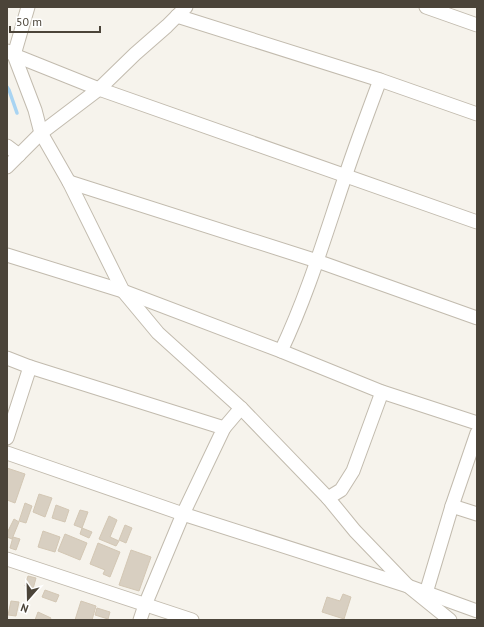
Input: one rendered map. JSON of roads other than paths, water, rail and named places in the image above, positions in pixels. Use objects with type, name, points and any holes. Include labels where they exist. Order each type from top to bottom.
[{"type":"street","points":[[28,7],[10,53],[34,110],[41,133],[69,182],[123,291],[158,333],[241,408],[328,498],[355,531],[408,586],[450,620]]},
{"type":"street","points":[[426,7],[477,25]]},
{"type":"street","points":[[7,167],[41,133],[99,89],[182,11],[477,114]]},
{"type":"street","points":[[10,53],[99,89],[477,222]]},
{"type":"street","points":[[281,351],[297,317],[345,176],[380,80]]},
{"type":"street","points":[[7,146],[19,155]]},
{"type":"street","points":[[69,182],[317,261],[477,318]]},
{"type":"street","points":[[7,255],[123,291],[281,351],[382,392],[477,423]]},
{"type":"street","points":[[7,358],[30,367],[224,428]]},
{"type":"street","points":[[7,438],[30,367]]},
{"type":"street","points":[[328,498],[341,490],[354,471],[382,392]]},
{"type":"street","points":[[140,620],[145,604],[183,514],[224,428],[241,408]]},
{"type":"street","points":[[426,593],[452,506],[477,433]]},
{"type":"street","points":[[7,453],[183,514],[408,586],[477,611]]},
{"type":"street","points":[[452,506],[477,514]]},
{"type":"street","points":[[7,559],[192,620]]},
{"type":"waterway","points":[[7,87],[17,113]]}]
